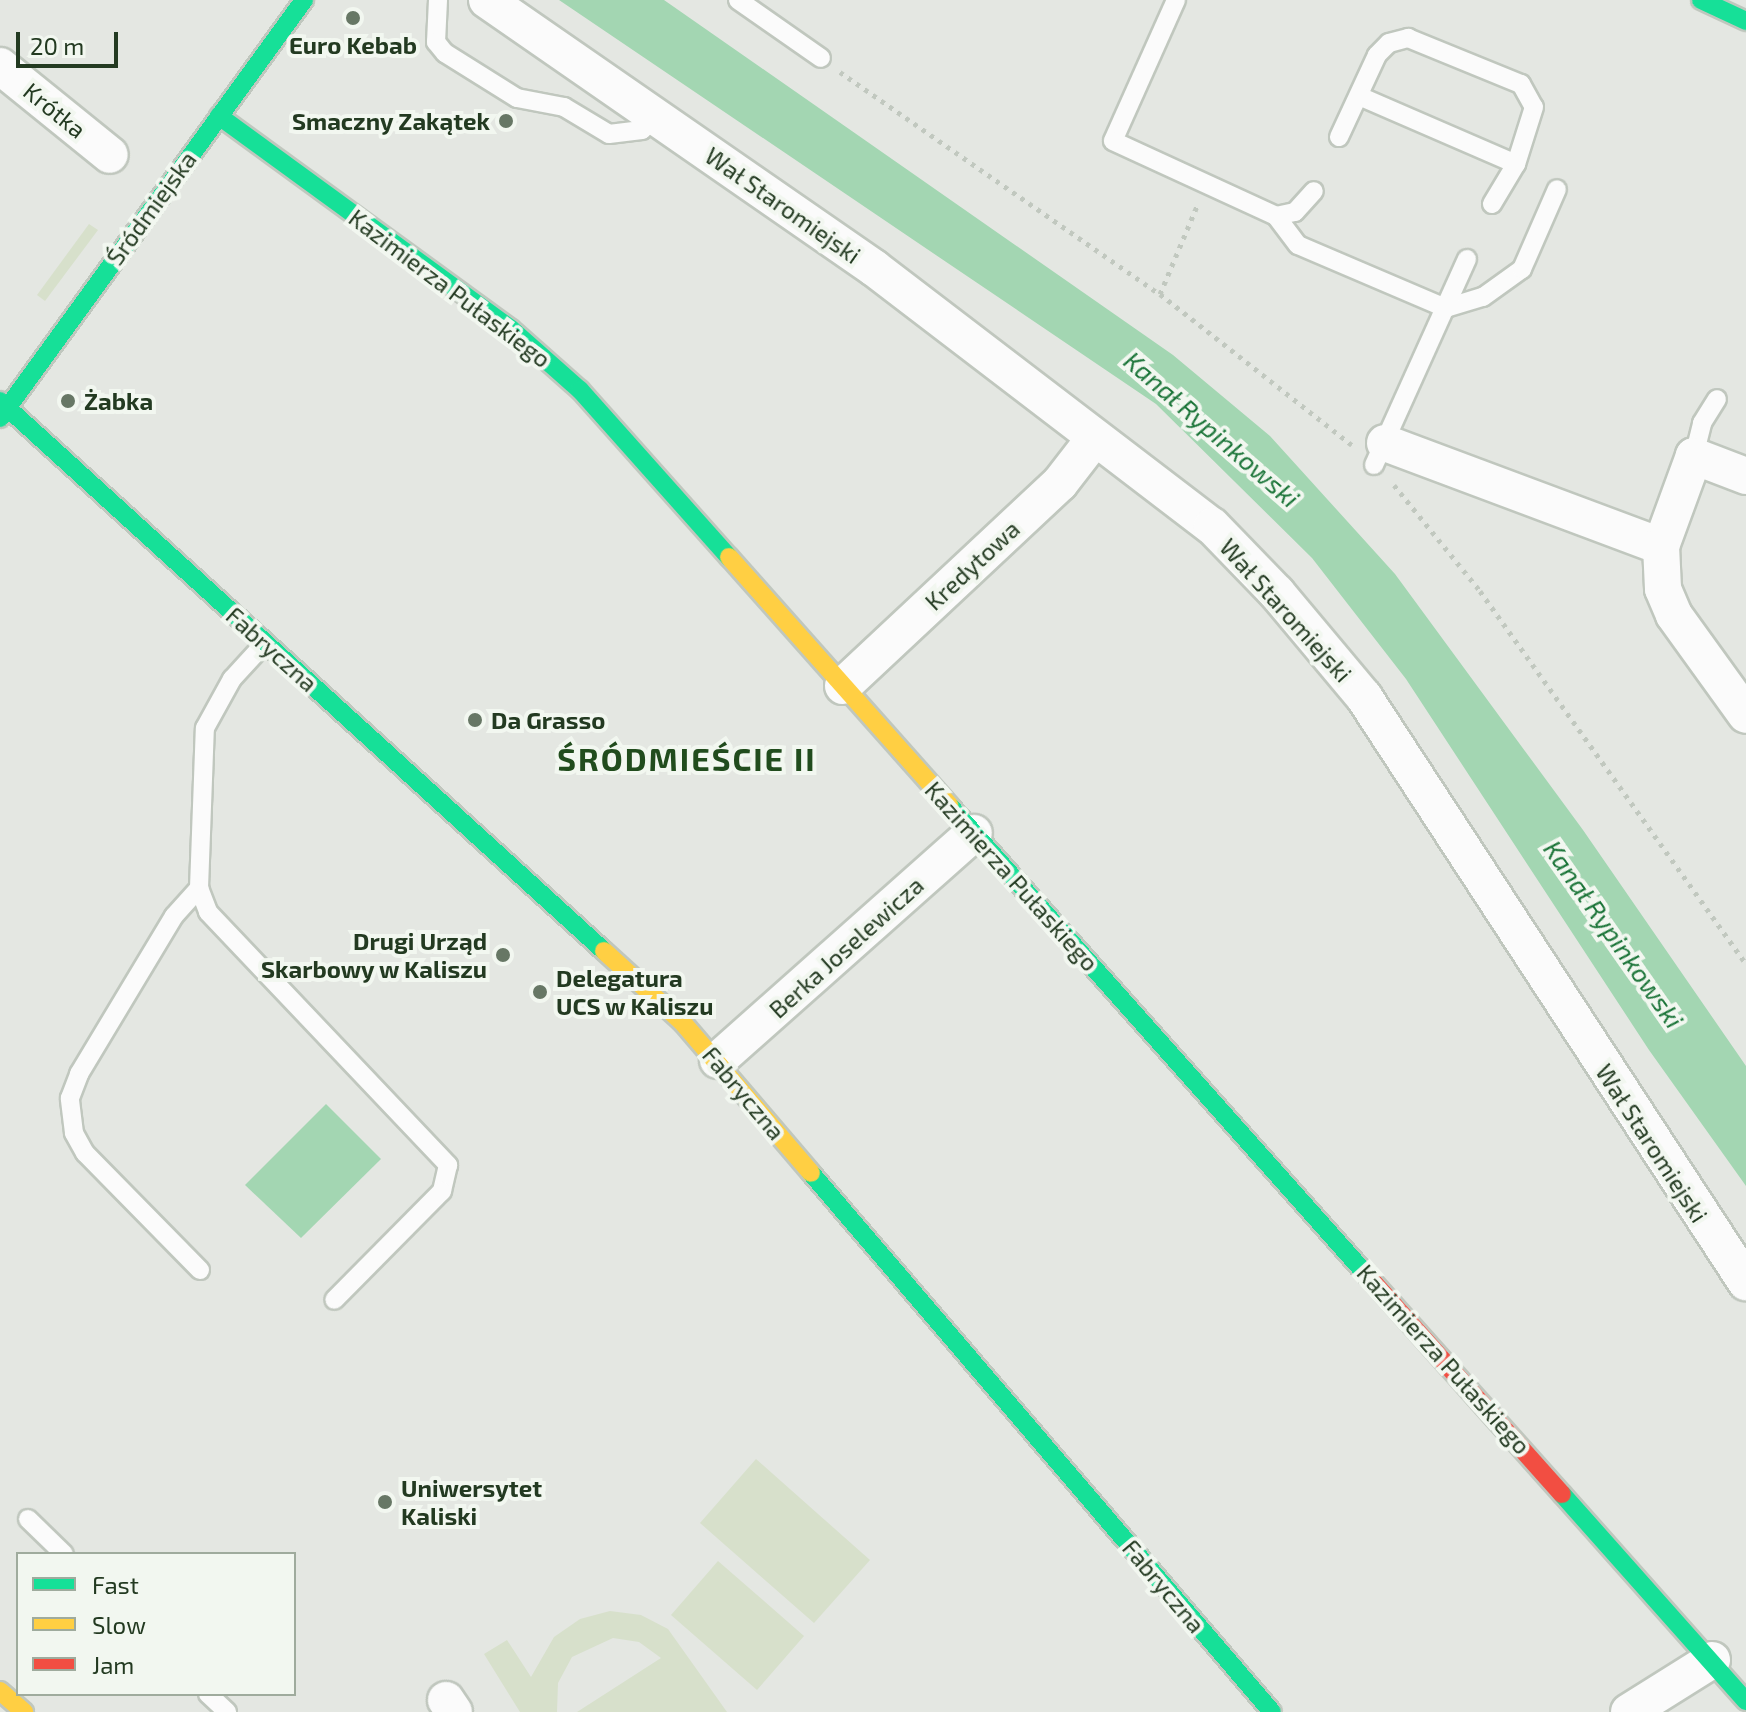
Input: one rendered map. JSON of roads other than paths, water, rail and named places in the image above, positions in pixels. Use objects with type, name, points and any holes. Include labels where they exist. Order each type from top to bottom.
[{"type":"street","name":"Śródmiejska","points":[[2,409],[304,0]]},
{"type":"street","name":"Wał Staromiejski","points":[[487,0],[874,268],[1094,439],[1212,526],[1277,593],[1364,697],[1565,1011],[1746,1282]]},
{"type":"street","points":[[1701,0],[1746,21]]},
{"type":"street","name":"Krótka","points":[[0,66],[110,155]]},
{"type":"street","name":"Kazimierza Pułaskiego","points":[[219,116],[511,329],[580,390],[1746,1701]]},
{"type":"street","name":"Fabryczna","points":[[2,409],[593,937],[718,1060],[1272,1712]]},
{"type":"street","name":"Kredytowa","points":[[843,686],[1060,483],[1094,439]]},
{"type":"street","points":[[1380,454],[1661,546]]},
{"type":"street","points":[[1746,476],[1694,456],[1661,546],[1663,589],[1674,615],[1746,715]]},
{"type":"street","name":"Berka Joselewicza","points":[[718,1060],[974,833]]},
{"type":"street","points":[[1629,1712],[1712,1660]]},
{"type":"street","points":[[0,1691],[24,1712]]},
{"type":"lane","points":[[438,0],[436,42],[445,53],[517,98],[564,107],[609,134],[642,130],[655,116]]},
{"type":"lane","points":[[738,0],[821,58]]},
{"type":"lane","points":[[1176,0],[1113,141],[1276,216],[1298,245],[1446,308],[1483,297],[1522,269],[1557,189]]},
{"type":"lane","points":[[1339,137],[1377,55],[1389,43],[1426,42],[1521,84],[1530,94],[1532,124],[1516,164],[1492,204]]},
{"type":"lane","points":[[1359,96],[1516,164]]},
{"type":"lane","points":[[1276,216],[1295,212],[1314,191]]},
{"type":"lane","points":[[1380,454],[1467,259]]},
{"type":"lane","points":[[1694,456],[1702,423],[1717,399]]},
{"type":"lane","points":[[265,643],[232,679],[205,728],[199,888],[208,912],[448,1165],[442,1191],[334,1300]]},
{"type":"lane","points":[[199,888],[174,916],[79,1074],[70,1115],[85,1153],[200,1270]]},
{"type":"lane","points":[[28,1519],[62,1552]]},
{"type":"lane","points":[[210,1696],[227,1712]]},
{"type":"water","name":"Kanał Rypinkowski","points":[[559,0],[664,0],[1173,355],[1270,436],[1395,574],[1583,830],[1746,1066],[1746,1186],[1649,1050],[1406,679],[1312,558],[1156,404]]},
{"type":"water","points":[[326,1104],[381,1159],[301,1238],[245,1185]]},
{"type":"place","name":"Euro Kebab","points":[[353,18]]},
{"type":"place","name":"Smaczny Zakątek","points":[[506,121]]},
{"type":"place","name":"Żabka","points":[[68,401]]},
{"type":"place","name":"Da Grasso","points":[[475,720]]},
{"type":"place","name":"Drugi Urząd Skarbowy w Kaliszu","points":[[503,955]]},
{"type":"place","name":"Delegatura UCS w Kaliszu","points":[[540,992]]},
{"type":"place","name":"Uniwersytet Kaliski","points":[[385,1502]]},
{"type":"district","name":"ŚRÓDMIEŚCIE II","points":[[687,758]]}]
